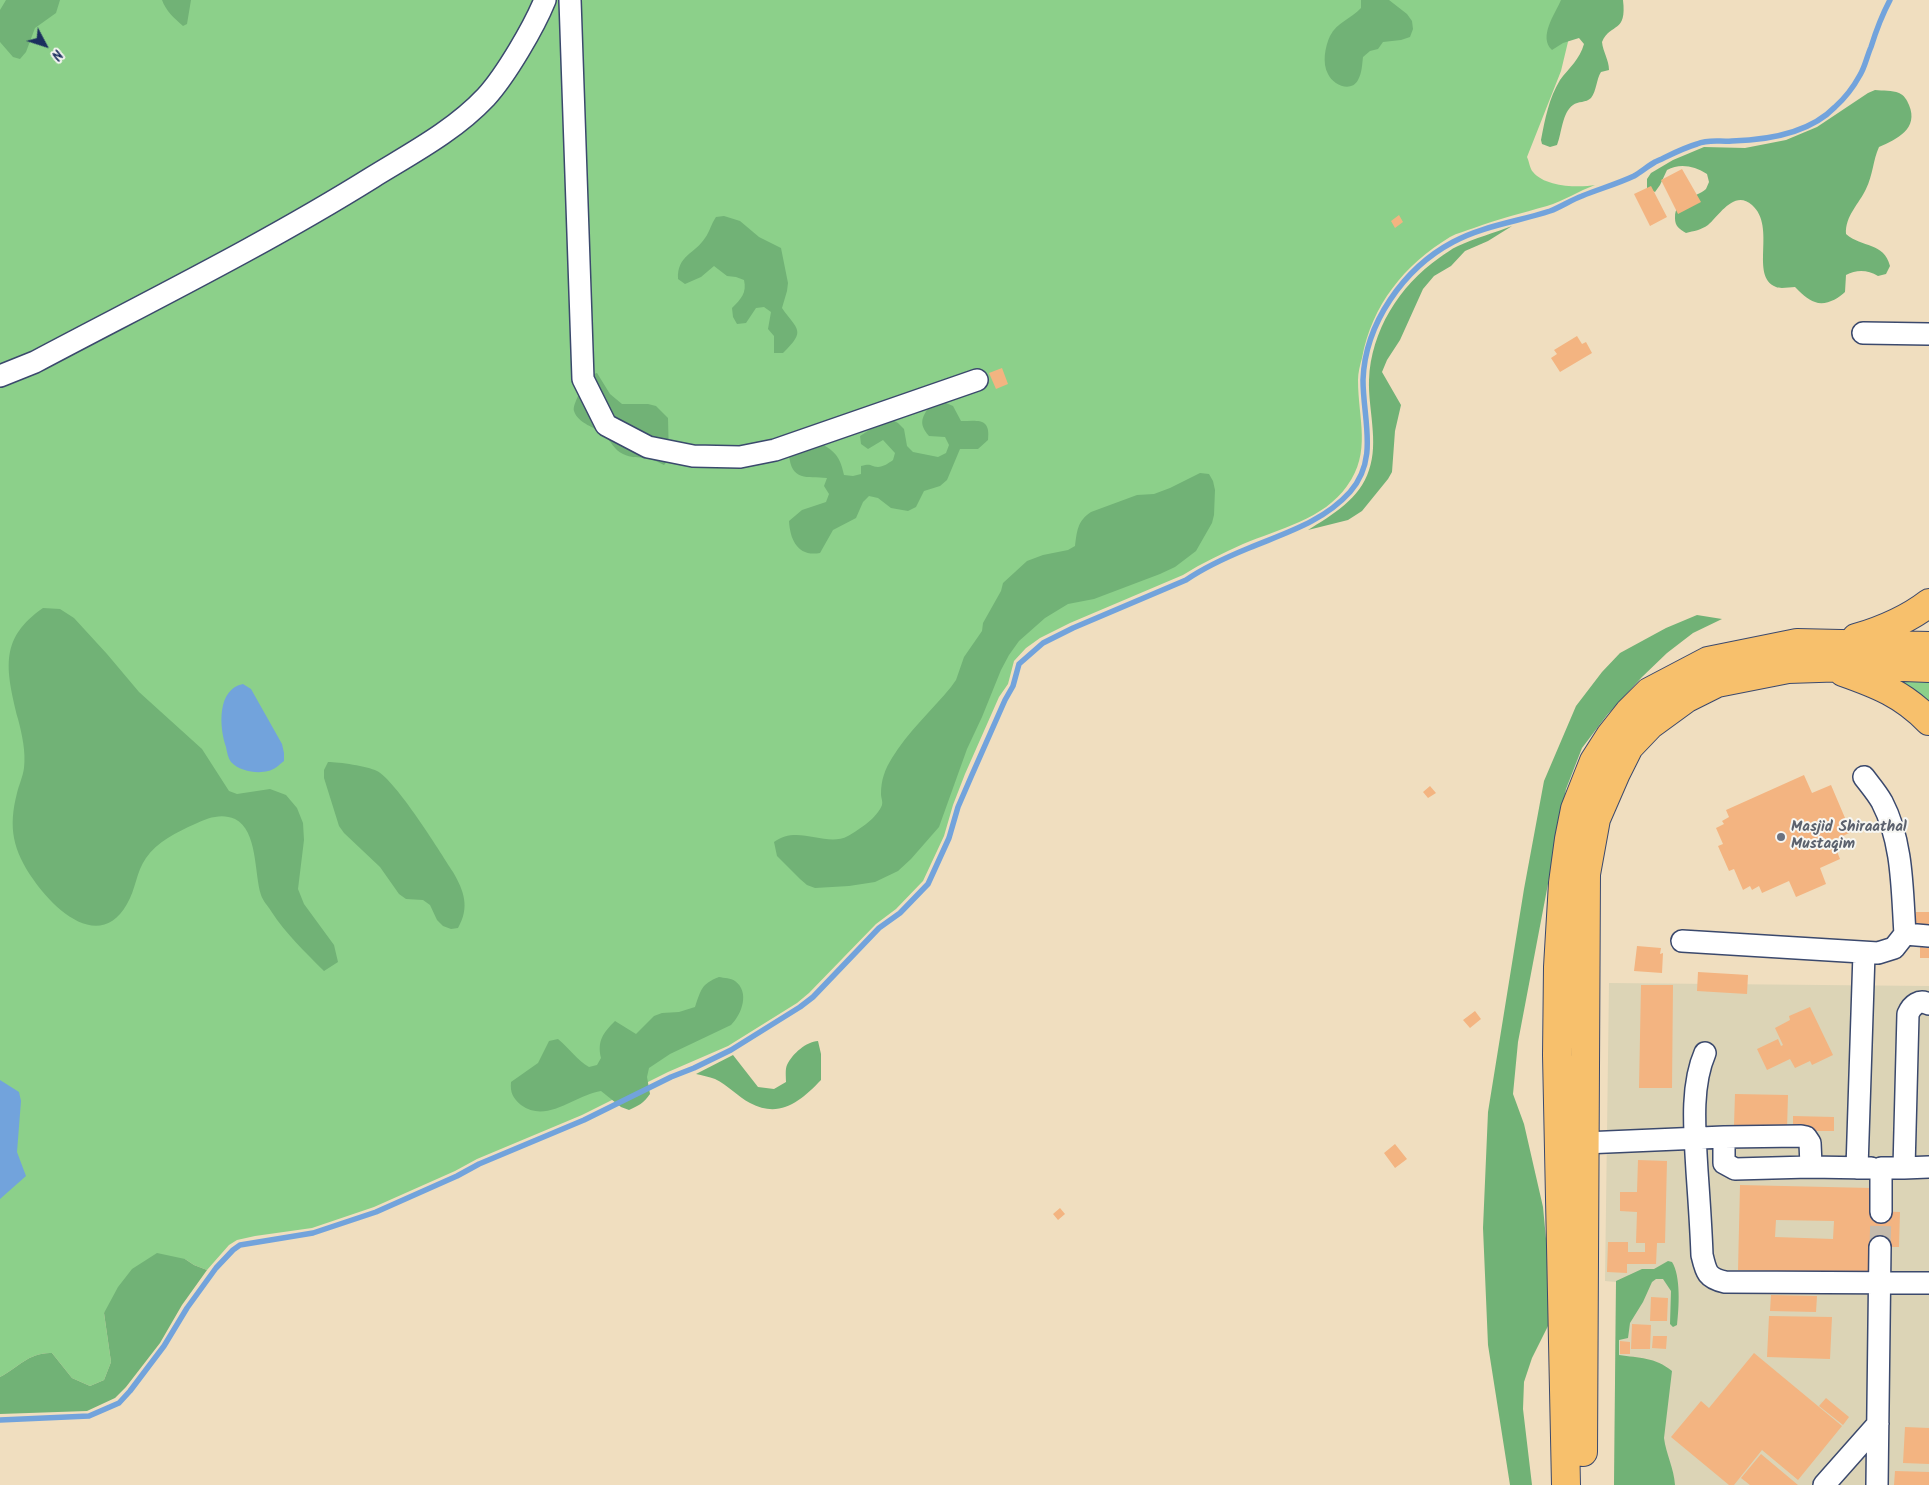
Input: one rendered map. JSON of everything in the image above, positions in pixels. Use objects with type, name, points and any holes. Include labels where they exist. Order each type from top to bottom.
[{"type":"highway","points":[[1833,656],[1870,634],[1911,616],[1929,603]]},
{"type":"highway","points":[[1566,1485],[1557,1036],[1558,967],[1563,883],[1575,809],[1594,761],[1610,736],[1649,692],[1708,661],[1797,643],[1833,656],[1879,666],[1929,668]]},
{"type":"highway","points":[[1583,1485],[1586,874],[1596,819],[1629,747],[1650,725],[1687,698],[1717,683],[1788,669],[1833,656],[1929,646]]},
{"type":"highway","points":[[1833,656],[1896,693],[1916,707],[1929,721]]},
{"type":"street","points":[[0,376],[35,362],[269,237],[342,197],[450,130],[487,96],[514,58],[541,11],[545,0]]},
{"type":"street","points":[[570,0],[583,379],[606,425],[648,447],[693,456],[740,457],[775,450],[977,380]]},
{"type":"street","points":[[1863,333],[1929,334]]},
{"type":"street","points":[[1682,941],[1864,953],[1878,953],[1894,948],[1905,934],[1898,850],[1891,825],[1881,802],[1864,777]]},
{"type":"street","points":[[1905,934],[1929,936]]},
{"type":"street","points":[[1857,1168],[1864,953]]},
{"type":"street","points":[[1904,1168],[1908,1014],[1912,1006],[1917,1003],[1929,1004]]},
{"type":"street","points":[[1705,1053],[1698,1079],[1695,1138],[1702,1255],[1706,1270],[1714,1280],[1725,1282],[1929,1283]]},
{"type":"street","points":[[1584,1143],[1724,1137],[1806,1137],[1810,1143],[1811,1161],[1809,1167]]},
{"type":"street","points":[[1724,1137],[1724,1163],[1729,1168],[1735,1169],[1929,1167]]},
{"type":"street","points":[[1881,1212],[1882,1168]]},
{"type":"street","points":[[1877,1485],[1880,1247]]},
{"type":"street","points":[[1824,1485],[1878,1424]]},
{"type":"shaded area","points":[[1609,983],[1929,986],[1929,1485],[1614,1485],[1616,1282],[1605,1281]]},
{"type":"green space","points":[[0,0],[1578,0],[1561,71],[1527,157],[1533,172],[1546,181],[1572,186],[1595,185],[1553,204],[1453,236],[1418,260],[1392,288],[1374,321],[1367,339],[1358,375],[1362,435],[1359,461],[1355,473],[1347,486],[1326,507],[1300,522],[1243,544],[1183,575],[1070,623],[1040,638],[1026,648],[1014,661],[1008,684],[999,697],[965,774],[944,836],[923,881],[896,909],[876,924],[797,1003],[728,1046],[668,1072],[582,1115],[477,1159],[455,1171],[374,1207],[312,1228],[237,1240],[229,1245],[207,1270],[185,1259],[104,1313],[111,1362],[104,1380],[90,1386],[72,1378],[52,1353],[44,1353],[30,1358],[0,1377]]},
{"type":"green space","points":[[6,0],[60,0],[56,13],[35,28],[26,52],[20,59],[13,57],[0,42],[0,10]]},
{"type":"green space","points":[[162,0],[191,0],[187,24],[183,26],[176,20]]},
{"type":"green space","points":[[1361,0],[1389,0],[1407,14],[1412,21],[1413,29],[1410,37],[1383,42],[1378,49],[1370,51],[1363,57],[1362,69],[1358,80],[1355,84],[1347,87],[1338,84],[1330,78],[1325,65],[1326,50],[1328,40],[1333,31],[1361,8]]},
{"type":"green space","points":[[1561,0],[1623,0],[1624,11],[1620,23],[1602,42],[1609,70],[1601,72],[1591,98],[1569,108],[1564,118],[1557,145],[1550,147],[1542,144],[1541,140],[1550,101],[1560,80],[1577,59],[1584,44],[1579,38],[1563,43],[1552,50],[1548,45],[1547,32],[1549,25]]},
{"type":"green space","points":[[1875,90],[1893,91],[1902,95],[1909,105],[1911,121],[1909,127],[1899,137],[1879,147],[1868,184],[1850,216],[1846,234],[1859,242],[1878,249],[1887,258],[1890,266],[1886,274],[1878,276],[1862,271],[1846,275],[1845,292],[1831,301],[1815,302],[1807,298],[1795,287],[1778,288],[1768,281],[1764,273],[1762,226],[1759,214],[1752,205],[1745,201],[1733,202],[1722,210],[1708,225],[1700,229],[1686,233],[1678,227],[1675,218],[1678,206],[1686,199],[1706,189],[1709,182],[1707,174],[1692,167],[1672,168],[1667,170],[1655,192],[1647,188],[1647,179],[1651,173],[1673,160],[1704,147],[1745,148],[1786,140],[1817,127]]},
{"type":"green space","points":[[724,216],[740,221],[759,237],[781,248],[788,283],[782,308],[797,330],[795,339],[783,353],[774,353],[774,336],[768,329],[771,312],[764,307],[756,308],[746,323],[737,324],[733,317],[732,308],[738,302],[745,289],[744,280],[727,276],[714,266],[701,277],[685,284],[678,279],[678,271],[683,260],[701,243],[716,217]]},
{"type":"green space","points":[[1512,226],[1488,241],[1465,251],[1451,266],[1434,276],[1423,289],[1400,340],[1387,360],[1382,372],[1401,405],[1395,431],[1392,472],[1362,511],[1348,520],[1308,530],[1352,498],[1359,490],[1369,470],[1373,448],[1369,391],[1371,362],[1381,327],[1400,296],[1425,269],[1450,250],[1471,240]]},
{"type":"green space","points":[[597,373],[610,394],[622,404],[648,404],[656,406],[668,418],[669,459],[664,465],[650,459],[629,456],[620,452],[601,432],[583,422],[576,415],[574,411],[575,404],[588,376]]},
{"type":"green space","points":[[946,403],[953,406],[961,421],[977,421],[985,424],[988,440],[978,449],[960,449],[947,480],[940,486],[924,491],[916,507],[908,511],[891,508],[878,498],[869,496],[863,502],[856,518],[833,530],[820,553],[812,554],[801,550],[793,541],[789,521],[802,510],[826,502],[829,494],[824,486],[827,478],[801,476],[793,469],[789,454],[813,438],[834,452],[840,461],[844,475],[853,476],[861,474],[861,466],[865,465],[884,466],[893,460],[895,453],[883,440],[868,449],[861,444],[860,436],[874,427],[878,412],[898,423],[904,429],[907,446],[913,452],[938,457],[946,453],[949,445],[945,437],[929,436],[922,424],[923,417],[930,405]]},
{"type":"green space","points":[[1200,473],[1209,474],[1213,481],[1215,490],[1214,515],[1212,523],[1196,551],[1175,567],[1160,574],[1094,599],[1068,604],[1045,618],[1019,641],[1001,670],[967,749],[939,827],[898,871],[875,882],[815,888],[807,885],[777,856],[774,842],[783,837],[802,835],[839,839],[848,836],[868,823],[880,810],[882,805],[882,784],[890,762],[905,740],[956,680],[964,657],[982,631],[983,623],[1001,591],[1003,583],[1027,561],[1043,555],[1068,550],[1075,546],[1080,523],[1091,512],[1137,495],[1154,494]]},
{"type":"green space","points":[[43,608],[60,609],[74,618],[139,692],[202,749],[229,791],[237,794],[270,789],[286,795],[297,808],[303,823],[304,840],[298,889],[304,904],[334,945],[338,962],[324,971],[296,943],[277,919],[261,895],[254,853],[248,833],[242,825],[230,817],[220,816],[205,820],[174,834],[156,847],[143,863],[127,904],[116,918],[104,925],[91,925],[78,921],[53,903],[42,891],[26,868],[14,838],[14,806],[23,771],[24,756],[22,737],[10,684],[9,669],[13,643],[19,631],[29,619]]},
{"type":"green space","points":[[1697,615],[1722,619],[1693,633],[1667,653],[1607,715],[1582,748],[1566,789],[1518,1042],[1513,1094],[1524,1124],[1543,1207],[1548,1260],[1548,1326],[1532,1358],[1524,1382],[1523,1409],[1532,1485],[1510,1485],[1488,1345],[1483,1228],[1488,1112],[1524,889],[1544,781],[1576,706],[1602,672],[1620,653],[1666,628]]},
{"type":"green space","points":[[1887,676],[1929,677],[1929,707]]},
{"type":"green space","points":[[328,762],[367,767],[377,771],[385,777],[406,802],[438,848],[463,893],[464,913],[458,928],[451,929],[443,926],[437,920],[430,905],[423,900],[406,899],[399,894],[380,867],[344,833],[339,826],[324,778],[324,770]]},
{"type":"green space","points":[[719,977],[733,980],[740,986],[742,991],[743,1003],[735,1020],[731,1025],[670,1054],[649,1068],[647,1077],[650,1094],[638,1106],[629,1110],[621,1107],[601,1091],[561,1107],[541,1111],[531,1110],[521,1105],[514,1098],[511,1082],[538,1063],[549,1041],[558,1039],[589,1067],[597,1065],[601,1058],[600,1047],[602,1038],[615,1021],[636,1034],[654,1016],[695,1007],[702,988],[708,982]]},
{"type":"green space","points":[[818,1041],[821,1054],[821,1080],[798,1101],[780,1108],[771,1109],[750,1103],[715,1079],[696,1074],[733,1055],[758,1087],[774,1089],[786,1082],[786,1067],[796,1052],[809,1043]]},
{"type":"green space","points":[[157,1253],[185,1259],[207,1270],[182,1305],[160,1343],[126,1387],[115,1398],[87,1411],[0,1414],[0,1377],[37,1355],[52,1353],[72,1378],[90,1386],[104,1380],[111,1362],[104,1313],[118,1287],[132,1269]]},
{"type":"green space","points":[[1668,1261],[1672,1262],[1677,1275],[1679,1301],[1677,1325],[1673,1327],[1670,1324],[1671,1291],[1663,1279],[1656,1279],[1652,1282],[1643,1302],[1630,1323],[1628,1338],[1619,1340],[1619,1355],[1653,1361],[1666,1366],[1672,1371],[1664,1438],[1675,1485],[1614,1485],[1616,1281],[1642,1269],[1654,1269]]},
{"type":"water","points":[[243,684],[251,689],[282,744],[284,761],[264,772],[243,770],[234,765],[228,755],[224,739],[221,720],[224,701],[228,693],[235,687]]},
{"type":"water","points":[[0,1080],[19,1092],[21,1101],[17,1152],[26,1176],[0,1199]]},
{"type":"building","points":[[1682,169],[1701,202],[1678,214],[1661,180]]},
{"type":"building","points":[[1651,186],[1667,217],[1650,226],[1634,194]]},
{"type":"building","points":[[1399,215],[1403,222],[1395,228],[1391,221]]},
{"type":"building","points":[[1577,336],[1582,344],[1586,342],[1592,353],[1560,372],[1551,358],[1557,354],[1554,350]]},
{"type":"building","points":[[1002,368],[1008,384],[996,389],[989,373]]},
{"type":"building","name":"Masjid Shiraathal Mustaqim","points":[[1804,775],[1812,793],[1831,785],[1851,832],[1833,841],[1840,859],[1820,868],[1826,884],[1796,897],[1789,881],[1762,893],[1759,886],[1752,890],[1750,886],[1743,890],[1734,869],[1729,871],[1718,846],[1723,844],[1716,828],[1724,824],[1722,821],[1729,817],[1726,810]]},
{"type":"building","points":[[1430,786],[1436,793],[1428,798],[1423,792]]},
{"type":"building","points":[[1916,912],[1929,912],[1929,929],[1915,928]]},
{"type":"building","points":[[1637,946],[1661,948],[1660,954],[1663,953],[1662,973],[1634,971]]},
{"type":"building","points":[[1920,947],[1929,948],[1929,958],[1920,958]]},
{"type":"building","points":[[1698,972],[1748,975],[1747,994],[1697,991]]},
{"type":"building","points":[[1641,985],[1673,985],[1672,1088],[1639,1088]]},
{"type":"building","points":[[1810,1007],[1833,1055],[1812,1065],[1810,1061],[1795,1068],[1790,1059],[1767,1070],[1757,1049],[1778,1039],[1781,1046],[1783,1045],[1775,1028],[1790,1020],[1789,1016]]},
{"type":"building","points":[[1475,1011],[1481,1019],[1470,1028],[1463,1020]]},
{"type":"building","points":[[1735,1094],[1788,1095],[1787,1129],[1768,1126],[1734,1125]]},
{"type":"building","points":[[1793,1116],[1834,1117],[1834,1131],[1793,1131]]},
{"type":"building","points":[[1395,1144],[1407,1159],[1395,1168],[1384,1153]]},
{"type":"building","points":[[1638,1160],[1667,1161],[1665,1243],[1657,1243],[1656,1264],[1627,1264],[1627,1273],[1607,1272],[1608,1242],[1628,1242],[1628,1252],[1645,1252],[1645,1243],[1636,1243],[1637,1212],[1620,1211],[1620,1192],[1637,1192]]},
{"type":"building","points":[[1740,1185],[1871,1188],[1870,1211],[1900,1212],[1899,1247],[1869,1247],[1868,1273],[1738,1270]],"holes":[[[1776,1220],[1834,1221],[1833,1239],[1775,1237]]]},
{"type":"building","points":[[1060,1208],[1065,1214],[1058,1220],[1053,1214]]},
{"type":"building","points":[[1771,1295],[1817,1296],[1816,1312],[1770,1311]]},
{"type":"building","points":[[1651,1297],[1668,1298],[1667,1321],[1650,1321]]},
{"type":"building","points":[[1769,1316],[1832,1317],[1830,1359],[1767,1357]]},
{"type":"building","points":[[1632,1324],[1651,1325],[1650,1349],[1631,1349]]},
{"type":"building","points":[[1653,1336],[1667,1336],[1666,1349],[1652,1348]]},
{"type":"building","points":[[1620,1341],[1630,1342],[1630,1354],[1620,1354]]},
{"type":"building","points":[[1754,1353],[1842,1426],[1798,1480],[1762,1450],[1734,1485],[1729,1485],[1671,1437],[1701,1401],[1709,1408]]},
{"type":"building","points":[[1826,1398],[1849,1417],[1843,1425],[1819,1406]]},
{"type":"building","points":[[1905,1427],[1929,1428],[1929,1464],[1903,1463]]},
{"type":"building","points":[[1761,1454],[1798,1485],[1750,1485],[1741,1478]]},
{"type":"building","points":[[1895,1471],[1929,1472],[1929,1485],[1894,1485]]},
{"type":"waterway","points":[[0,1420],[89,1416],[119,1403],[164,1346],[187,1308],[216,1268],[240,1245],[313,1233],[376,1212],[457,1176],[479,1164],[584,1120],[671,1077],[694,1068],[731,1050],[800,1007],[813,997],[879,928],[900,913],[928,884],[949,838],[958,807],[1013,686],[1019,664],[1043,643],[1073,628],[1186,580],[1224,559],[1303,526],[1328,511],[1350,492],[1359,479],[1367,453],[1367,424],[1363,380],[1365,359],[1371,338],[1379,318],[1390,299],[1419,267],[1435,253],[1464,236],[1554,209],[1621,182],[1655,162],[1692,146],[1706,142],[1773,137],[1813,124],[1838,104],[1858,79],[1879,23],[1890,0]]},
{"type":"tunnel","points":[[1880,1247],[1881,1212]]},
{"type":"place","name":"Masjid Shiraathal Mustaqim","points":[[1781,837]]}]
